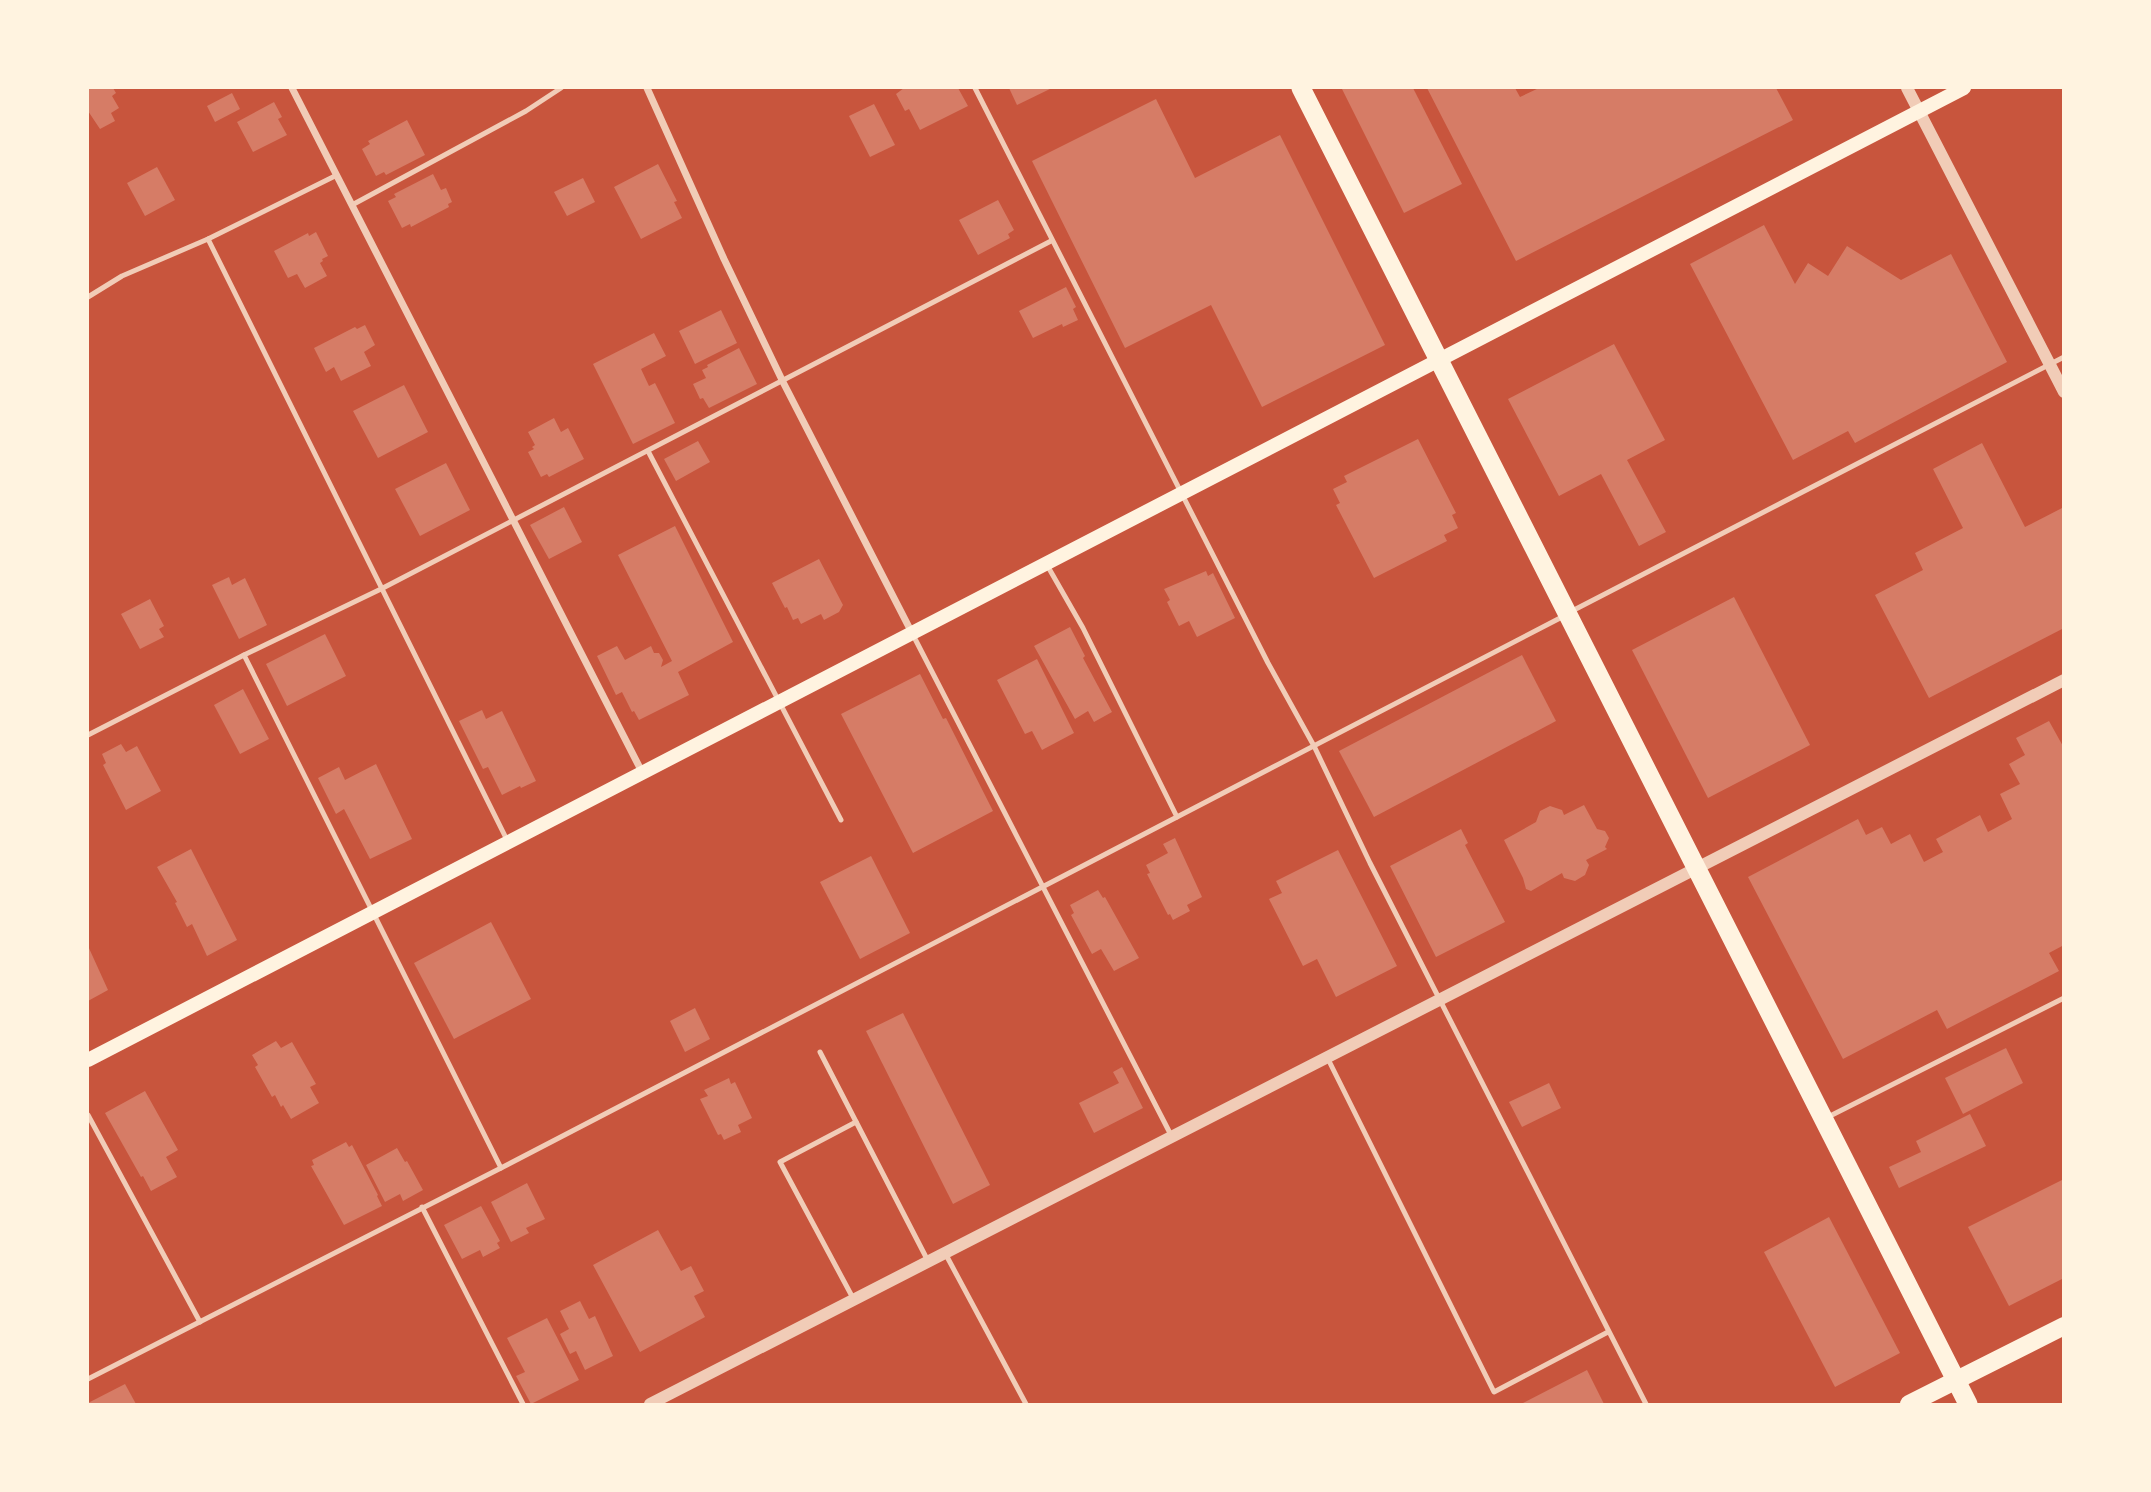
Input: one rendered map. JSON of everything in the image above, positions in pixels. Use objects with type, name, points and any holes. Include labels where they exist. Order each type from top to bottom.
[{"type":"highway","points":[[1306,91],[1438,359],[1698,867],[1968,1405]]},
{"type":"main road","points":[[88,1060],[1964,88]]},
{"type":"main road","points":[[1909,1405],[2063,1326]]},
{"type":"street","points":[[292,88],[642,772]]},
{"type":"street","points":[[647,88],[783,382],[912,633]]},
{"type":"street","points":[[1907,88],[2063,392]]},
{"type":"street","points":[[650,1405],[2063,680]]},
{"type":"lane","points":[[352,205],[526,111],[561,88]]},
{"type":"lane","points":[[975,88],[1268,663],[1314,746],[1646,1405]]},
{"type":"lane","points":[[88,297],[122,276],[208,239],[337,175]]},
{"type":"lane","points":[[208,239],[508,842]]},
{"type":"lane","points":[[88,735],[244,655],[382,589],[1051,241]]},
{"type":"lane","points":[[88,1379],[2063,357]]},
{"type":"lane","points":[[648,451],[841,820]]},
{"type":"lane","points":[[1046,563],[1088,638],[1177,817]]},
{"type":"lane","points":[[912,633],[1172,1137]]},
{"type":"lane","points":[[244,655],[500,1168]]},
{"type":"lane","points":[[1825,1118],[2063,998]]},
{"type":"lane","points":[[820,1052],[929,1262]]},
{"type":"lane","points":[[1327,1058],[1494,1392],[1608,1332]]},
{"type":"lane","points":[[88,1115],[200,1322]]},
{"type":"lane","points":[[854,1300],[780,1162],[856,1122]]},
{"type":"lane","points":[[422,1207],[523,1405]]},
{"type":"lane","points":[[945,1253],[1026,1405]]},
{"type":"building","points":[[88,88],[113,88],[116,93],[112,96],[119,108],[111,113],[115,121],[100,129],[88,111]]},
{"type":"building","points":[[904,88],[958,88],[968,106],[920,130],[909,109],[905,111],[896,94]]},
{"type":"building","points":[[1009,88],[1052,88],[1017,105]]},
{"type":"building","points":[[1413,88],[1462,184],[1404,213],[1342,89]]},
{"type":"building","points":[[1427,88],[1515,88],[1520,97],[1539,88],[1776,88],[1793,120],[1516,261]]},
{"type":"building","points":[[232,93],[240,109],[215,122],[207,106]]},
{"type":"building","points":[[1156,99],[1195,178],[1280,135],[1385,345],[1262,407],[1211,305],[1125,348],[1032,161]]},
{"type":"building","points":[[274,102],[282,117],[278,119],[287,135],[253,152],[237,122]]},
{"type":"building","points":[[874,104],[895,145],[870,157],[849,116]]},
{"type":"building","points":[[407,120],[425,155],[386,175],[384,172],[376,176],[362,149],[370,144],[368,141]]},
{"type":"building","points":[[658,164],[677,201],[674,202],[682,218],[641,239],[614,187]]},
{"type":"building","points":[[157,167],[175,200],[145,216],[127,183]]},
{"type":"building","points":[[433,174],[441,190],[446,188],[452,202],[448,204],[449,207],[411,227],[410,224],[402,228],[388,201],[396,197],[394,194]]},
{"type":"building","points":[[583,178],[595,202],[567,216],[554,192]]},
{"type":"building","points":[[998,200],[1014,230],[1008,234],[1010,238],[978,255],[959,220]]},
{"type":"building","points":[[1764,225],[1795,284],[1808,263],[1828,276],[1847,246],[1901,280],[1951,254],[2007,362],[1855,443],[1848,431],[1793,460],[1690,264]]},
{"type":"building","points":[[316,232],[328,256],[320,263],[327,276],[305,288],[297,274],[288,278],[274,251],[308,233],[309,236]]},
{"type":"building","points":[[1066,287],[1076,307],[1073,309],[1078,320],[1063,327],[1062,324],[1033,338],[1019,311]]},
{"type":"building","points":[[721,310],[737,343],[695,364],[679,331]]},
{"type":"building","points":[[365,325],[375,345],[364,352],[371,366],[341,381],[334,367],[326,372],[314,348],[355,327],[357,329]]},
{"type":"building","points":[[654,333],[666,356],[641,369],[649,386],[655,383],[675,423],[633,444],[593,364]]},
{"type":"building","points":[[1614,344],[1665,440],[1627,460],[1666,532],[1639,546],[1601,474],[1559,496],[1508,399]]},
{"type":"building","points":[[739,348],[757,384],[709,408],[703,398],[700,399],[693,384],[706,378],[702,370],[708,367],[707,365]]},
{"type":"building","points":[[404,385],[428,432],[378,458],[353,411]]},
{"type":"building","points":[[554,418],[561,432],[568,428],[584,459],[549,477],[547,474],[541,477],[528,452],[534,449],[532,447],[535,445],[528,432]]},
{"type":"building","points":[[1418,439],[1456,513],[1452,515],[1458,528],[1444,535],[1447,541],[1374,578],[1336,505],[1340,503],[1333,489],[1347,482],[1344,476]]},
{"type":"building","points":[[698,441],[710,462],[676,481],[664,459]]},
{"type":"building","points":[[1982,443],[2025,527],[2064,507],[2064,628],[1929,698],[1875,595],[1923,570],[1915,553],[1963,528],[1933,469]]},
{"type":"building","points":[[446,463],[470,510],[420,536],[395,489]]},
{"type":"building","points":[[564,507],[582,542],[549,559],[530,525]]},
{"type":"building","points":[[675,526],[733,642],[678,672],[689,695],[639,720],[622,692],[616,695],[597,656],[617,646],[625,660],[651,646],[654,653],[659,653],[663,660],[661,667],[672,661],[618,555]]},
{"type":"building","points":[[819,559],[843,605],[839,612],[824,620],[821,614],[801,624],[798,618],[793,620],[772,583]]},
{"type":"building","points":[[1206,571],[1208,576],[1213,573],[1235,618],[1197,637],[1189,621],[1179,626],[1167,602],[1170,600],[1164,589]]},
{"type":"building","points":[[229,577],[232,585],[245,578],[267,625],[239,639],[212,585]]},
{"type":"building","points":[[1734,597],[1810,745],[1708,798],[1632,650]]},
{"type":"building","points":[[150,599],[164,626],[159,629],[164,637],[140,649],[121,614]]},
{"type":"building","points":[[1070,627],[1112,712],[1094,722],[1088,711],[1075,719],[1034,646]]},
{"type":"building","points":[[325,634],[346,676],[287,706],[266,664]]},
{"type":"building","points":[[1522,655],[1556,721],[1374,817],[1339,751]]},
{"type":"building","points":[[1037,659],[1074,733],[1042,750],[1032,731],[1025,734],[997,680]]},
{"type":"building","points":[[920,674],[943,719],[946,718],[993,811],[913,853],[841,714]]},
{"type":"building","points":[[243,689],[269,739],[240,754],[214,705]]},
{"type":"building","points":[[482,710],[486,719],[502,711],[536,781],[502,795],[488,767],[483,769],[459,721]]},
{"type":"building","points":[[2049,721],[2064,748],[2064,945],[2049,953],[2059,971],[1947,1029],[1937,1010],[1843,1059],[1748,877],[1858,819],[1866,835],[1882,827],[1891,844],[1910,834],[1924,862],[1943,852],[1936,839],[1980,815],[1988,832],[2012,819],[2000,794],[2020,784],[2009,764],[2025,755],[2016,738]]},
{"type":"building","points":[[121,744],[126,752],[137,746],[161,791],[126,810],[103,765],[106,763],[102,754]]},
{"type":"building","points":[[376,764],[412,839],[370,859],[344,809],[336,814],[318,778],[339,767],[345,780]]},
{"type":"building","points":[[1584,805],[1597,829],[1605,831],[1609,838],[1605,847],[1607,849],[1586,860],[1589,865],[1585,875],[1575,881],[1564,878],[1562,873],[1531,891],[1526,889],[1504,840],[1536,822],[1540,811],[1550,806],[1562,810],[1564,815]]},
{"type":"building","points":[[1461,829],[1468,843],[1465,845],[1505,922],[1436,957],[1390,866]]},
{"type":"building","points":[[1175,838],[1202,897],[1187,905],[1190,911],[1173,920],[1147,874],[1150,873],[1146,865],[1168,853],[1163,844]]},
{"type":"building","points":[[191,849],[237,940],[207,956],[192,924],[187,927],[175,903],[177,902],[157,867]]},
{"type":"building","points":[[1338,850],[1397,966],[1336,997],[1317,959],[1303,966],[1269,899],[1282,893],[1276,881]]},
{"type":"building","points":[[871,856],[910,933],[860,959],[820,882]]},
{"type":"building","points":[[1098,890],[1103,898],[1105,897],[1139,958],[1114,971],[1101,949],[1092,954],[1071,915],[1074,913],[1070,905]]},
{"type":"building","points":[[491,922],[531,999],[454,1039],[414,963]]},
{"type":"building","points":[[88,946],[108,990],[88,1001]]},
{"type":"building","points":[[695,1008],[710,1039],[685,1052],[670,1021]]},
{"type":"building","points":[[903,1013],[990,1185],[953,1204],[866,1031]]},
{"type":"building","points":[[276,1041],[281,1048],[292,1042],[316,1084],[310,1087],[319,1103],[291,1119],[275,1095],[272,1097],[255,1067],[258,1065],[252,1055]]},
{"type":"building","points":[[2006,1048],[2023,1083],[1963,1114],[1945,1078]]},
{"type":"building","points":[[1122,1067],[1143,1108],[1094,1133],[1079,1103],[1119,1083],[1113,1072]]},
{"type":"building","points":[[729,1078],[731,1084],[735,1082],[752,1118],[738,1125],[741,1132],[724,1140],[721,1134],[718,1135],[700,1099],[708,1096],[704,1090]]},
{"type":"building","points":[[1549,1083],[1561,1108],[1522,1127],[1509,1102]]},
{"type":"building","points":[[145,1091],[178,1150],[166,1157],[177,1177],[151,1191],[105,1113]]},
{"type":"building","points":[[1970,1114],[1986,1146],[1899,1188],[1889,1167],[1921,1152],[1916,1141]]},
{"type":"building","points":[[346,1142],[349,1147],[352,1145],[382,1206],[344,1225],[311,1166],[314,1165],[312,1160]]},
{"type":"building","points":[[397,1148],[423,1190],[403,1201],[400,1194],[385,1202],[366,1165]]},
{"type":"building","points":[[2064,1179],[2064,1278],[2009,1306],[1968,1227]]},
{"type":"building","points":[[527,1183],[545,1219],[526,1228],[529,1233],[511,1242],[491,1202]]},
{"type":"building","points":[[481,1206],[500,1241],[497,1243],[500,1248],[483,1257],[480,1250],[462,1259],[444,1225]]},
{"type":"building","points":[[1829,1217],[1900,1353],[1835,1387],[1764,1252]]},
{"type":"building","points":[[658,1230],[681,1271],[691,1266],[704,1291],[694,1296],[705,1317],[640,1352],[593,1265]]},
{"type":"building","points":[[580,1301],[589,1319],[595,1316],[613,1356],[585,1370],[576,1351],[570,1354],[560,1334],[569,1329],[560,1311]]},
{"type":"building","points":[[547,1318],[579,1380],[531,1404],[516,1376],[525,1372],[507,1338]]},
{"type":"building","points":[[1587,1370],[1604,1404],[1521,1404]]},
{"type":"building","points":[[125,1384],[136,1404],[88,1404],[88,1403]]}]
